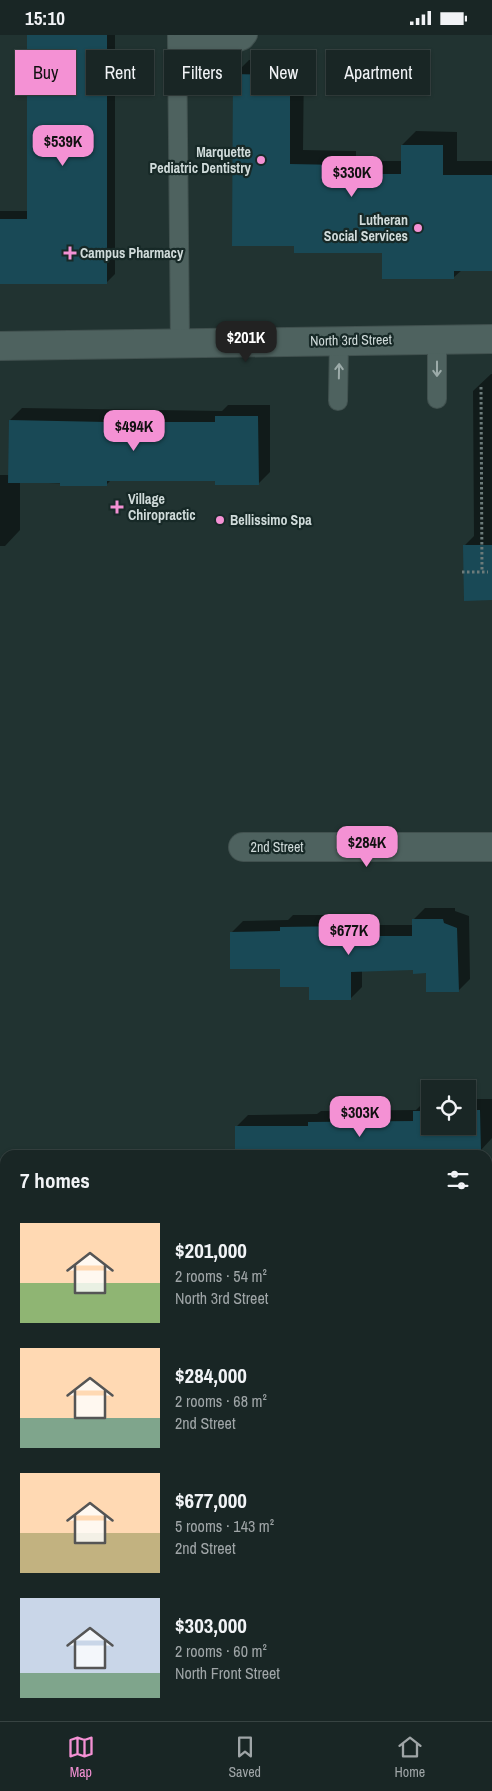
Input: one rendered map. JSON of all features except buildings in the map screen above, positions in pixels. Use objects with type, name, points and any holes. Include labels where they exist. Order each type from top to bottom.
[{"type":"street","name":"North 3rd Street","points":[[0,346],[492,339]]},
{"type":"street","name":"2nd Street","points":[[242,847],[492,847]]},
{"type":"lane","points":[[180,343],[178,39],[239,42],[248,35]]},
{"type":"lane","points":[[437,339],[437,399]]},
{"type":"lane","points":[[338,401],[339,341]]},
{"type":"path","points":[[481,387],[482,572]]},
{"type":"path","points":[[462,573],[488,572]]},
{"type":"place","name":"Marquette Pediatric Dentistry","points":[[261,160]]},
{"type":"place","name":"Lutheran Social Services","points":[[418,228]]},
{"type":"place","name":"Campus Pharmacy","points":[[70,253]]},
{"type":"place","name":"Village Chiropractic","points":[[117,507]]},
{"type":"place","name":"Bellissimo Spa","points":[[220,520]]}]
